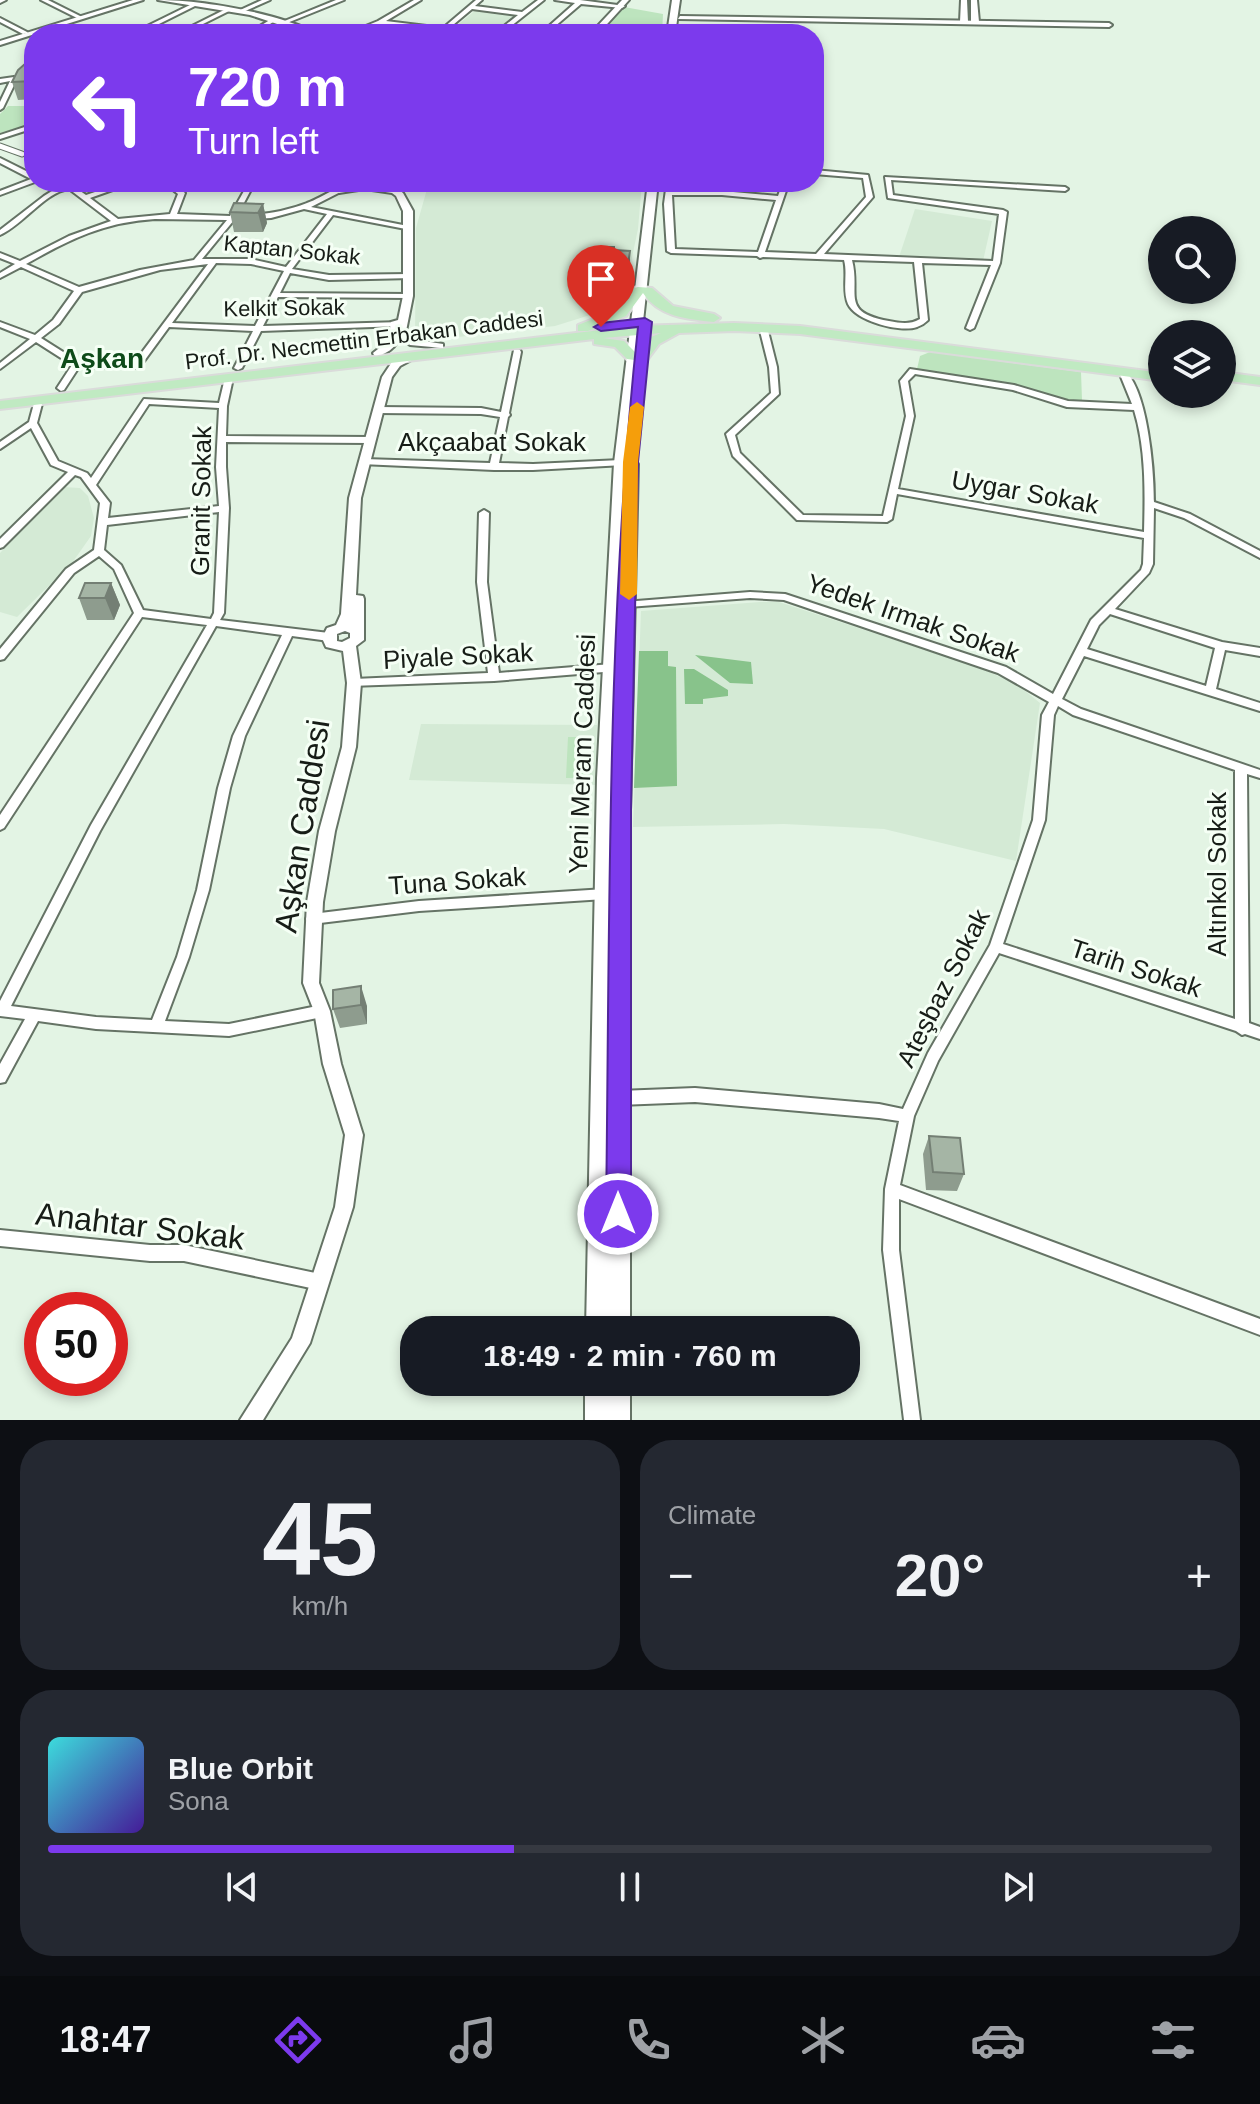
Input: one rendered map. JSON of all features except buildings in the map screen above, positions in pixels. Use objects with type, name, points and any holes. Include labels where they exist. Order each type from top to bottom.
[{"type":"main road","points":[[672,24],[676,0]]},
{"type":"main road","points":[[679,24],[682,0]]},
{"type":"main road","name":"Yeni Meram Caddesi","points":[[618,1316],[621,810],[631,462],[652,192]]},
{"type":"main road","name":"Yeni Meram Caddesi","points":[[643,291],[664,192]]},
{"type":"main road","points":[[577,330],[621,313],[643,291],[675,312],[729,320]]},
{"type":"main road","name":"Prof. Dr. Necmettin Erbakan Caddesi","points":[[0,405],[378,353],[577,330],[729,320],[849,327],[1148,366]]},
{"type":"main road","name":"Prof. Dr. Necmettin Erbakan Caddesi","points":[[0,395],[360,363],[640,326],[763,327],[1148,375]]},
{"type":"main road","points":[[556,339],[611,342],[625,346],[637,356],[660,337],[696,328]]},
{"type":"main road","name":"Yeni Meram Caddesi","points":[[598,1316],[604,787],[621,463],[637,356]]},
{"type":"main road","points":[[1236,378],[1260,381]]},
{"type":"main road","points":[[1236,386],[1260,389]]},
{"type":"main road","points":[[597,1396],[597,1420]]},
{"type":"main road","points":[[618,1396],[618,1420]]},
{"type":"street","points":[[44,0],[79,17]]},
{"type":"street","points":[[60,24],[140,0]]},
{"type":"street","points":[[62,24],[130,1],[163,0],[241,11],[290,24]]},
{"type":"street","points":[[241,11],[267,0]]},
{"type":"street","points":[[285,22],[341,0]]},
{"type":"street","points":[[375,24],[418,0]]},
{"type":"street","points":[[449,24],[479,0]]},
{"type":"street","points":[[510,24],[541,0]]},
{"type":"street","points":[[558,0],[625,2]]},
{"type":"street","points":[[964,0],[964,20]]},
{"type":"street","points":[[974,0],[975,22]]},
{"type":"street","points":[[555,24],[580,2]]},
{"type":"street","points":[[604,24],[625,2]]},
{"type":"street","points":[[156,24],[194,5]]},
{"type":"street","points":[[471,7],[523,14]]},
{"type":"street","points":[[200,24],[228,10]]},
{"type":"street","points":[[680,15],[1109,25]]},
{"type":"street","points":[[267,24],[275,19]]},
{"type":"street","points":[[0,20],[24,32]]},
{"type":"street","points":[[380,22],[393,24]]},
{"type":"street","points":[[0,41],[24,36]]},
{"type":"street","points":[[0,81],[24,74]]},
{"type":"street","points":[[0,108],[14,79]]},
{"type":"street","points":[[0,137],[24,129]]},
{"type":"street","points":[[0,146],[22,154]]},
{"type":"street","points":[[0,160],[24,173]]},
{"type":"street","points":[[818,257],[870,197],[866,176],[824,173]]},
{"type":"street","points":[[970,328],[996,263],[1003,212],[890,197],[887,178],[1065,189]]},
{"type":"street","points":[[0,193],[24,183]]},
{"type":"street","points":[[0,184],[10,189]]},
{"type":"street","points":[[0,233],[21,222],[41,198],[50,192]]},
{"type":"street","points":[[78,192],[116,221]]},
{"type":"street","points":[[86,197],[101,192]]},
{"type":"street","points":[[173,215],[181,192]]},
{"type":"street","points":[[197,261],[234,214],[246,192]]},
{"type":"street","points":[[234,214],[278,208],[320,192]]},
{"type":"street","points":[[0,276],[76,235],[116,221],[173,215],[275,215],[303,207],[335,192]]},
{"type":"street","points":[[378,353],[393,342],[404,296],[405,200],[396,192]]},
{"type":"street","points":[[665,192],[671,251],[996,263]]},
{"type":"street","points":[[720,192],[780,198]]},
{"type":"street","points":[[760,256],[782,192]]},
{"type":"street","points":[[303,207],[404,228]]},
{"type":"street","name":"Granit Sokak","points":[[1,1010],[95,828],[219,613],[224,508],[221,467],[223,406],[233,373],[274,295],[289,269],[331,213]]},
{"type":"street","points":[[0,255],[79,290],[56,322],[0,367]]},
{"type":"street","points":[[847,258],[850,265],[849,295],[856,313],[907,326],[924,320],[918,261]]},
{"type":"street","name":"Kaptan Sokak","points":[[79,290],[128,274],[197,261],[246,261],[331,277],[404,276]]},
{"type":"street","points":[[0,324],[37,339],[77,364],[136,366],[214,261]]},
{"type":"street","points":[[274,295],[404,296]]},
{"type":"street","points":[[398,324],[408,340],[439,346]]},
{"type":"street","name":"Kelkit Sokak","points":[[168,325],[257,328],[398,324]]},
{"type":"street","points":[[763,327],[773,367],[775,394],[730,434],[736,454],[800,518],[887,519],[910,416],[904,381],[913,371],[1014,388],[1067,404],[1135,407]]},
{"type":"street","points":[[494,467],[517,352]]},
{"type":"street","points":[[360,363],[377,366],[387,377],[396,364],[409,357]]},
{"type":"street","points":[[61,388],[77,364]]},
{"type":"street","name":"Ateşbaz Sokak","points":[[912,1420],[891,1250],[892,1189],[907,1116],[933,1057],[996,947],[1039,820],[1048,715],[1095,623],[1145,571],[1148,503],[1142,431],[1123,372]]},
{"type":"street","name":"Aşkan Caddesi","points":[[251,1420],[300,1343],[344,1207],[354,1135],[332,1064],[322,1011],[311,983],[312,919],[327,831],[349,747],[360,487],[387,377]]},
{"type":"street","points":[[0,446],[33,423],[39,400]]},
{"type":"street","points":[[91,485],[147,401],[223,406]]},
{"type":"street","points":[[378,410],[481,411],[506,415]]},
{"type":"street","points":[[0,656],[70,571],[99,551],[105,503],[84,475],[54,463],[33,423]]},
{"type":"street","points":[[224,439],[370,440]]},
{"type":"street","name":"Akçaabat Sokak","points":[[364,462],[494,467],[621,463]]},
{"type":"street","points":[[0,545],[74,471]]},
{"type":"street","name":"Aşkan Caddesi","points":[[341,627],[348,614],[355,498],[360,487]]},
{"type":"street","name":"Uygar Sokak","points":[[894,491],[1148,536]]},
{"type":"street","points":[[1148,503],[1187,516],[1260,555]]},
{"type":"street","points":[[103,522],[224,508]]},
{"type":"street","points":[[484,513],[482,582],[494,677]]},
{"type":"street","points":[[99,551],[118,567],[139,613]]},
{"type":"street","name":"Yedek Irmak Sokak","points":[[628,604],[777,595],[984,663],[1030,684],[1077,712],[1260,774]]},
{"type":"street","points":[[1108,610],[1221,646],[1260,652]]},
{"type":"street","points":[[139,613],[329,637],[341,627],[350,627],[353,638],[335,646],[329,637]]},
{"type":"street","points":[[0,825],[139,613]]},
{"type":"street","points":[[156,1026],[183,957],[203,890],[224,788],[239,736],[289,632]]},
{"type":"street","points":[[1210,691],[1221,646]]},
{"type":"street","points":[[1081,651],[1260,707]]},
{"type":"street","name":"Piyale Sokak","points":[[354,683],[612,668]]},
{"type":"street","name":"Altınkol Sokak","points":[[1241,767],[1242,1029]]},
{"type":"street","name":"Tuna Sokak","points":[[312,919],[419,906],[605,894]]},
{"type":"street","name":"Tarih Sokak","points":[[996,947],[1260,1033]]},
{"type":"street","points":[[1,1010],[229,1030],[322,1011]]},
{"type":"street","points":[[0,1077],[35,1014]]},
{"type":"street","points":[[619,1098],[695,1095],[907,1116]]},
{"type":"street","points":[[892,1189],[1260,1327]]},
{"type":"street","name":"Anahtar Sokak","points":[[0,1238],[150,1253],[184,1253],[320,1282]]},
{"type":"shaded area","points":[[477,9],[518,15],[506,24],[459,24]]},
{"type":"shaded area","points":[[426,192],[641,192],[638,229],[622,305],[555,326],[432,340],[415,336],[416,228]]},
{"type":"shaded area","points":[[915,209],[992,221],[983,261],[899,257]]},
{"type":"shaded area","points":[[63,487],[80,488],[88,496],[94,518],[91,536],[72,563],[17,617],[0,612],[0,553]]},
{"type":"shaded area","points":[[779,602],[981,668],[1019,686],[1040,703],[1016,861],[884,829],[784,824],[633,827],[641,611]]},
{"type":"shaded area","points":[[421,724],[597,725],[595,785],[409,780]]},
{"type":"green space","points":[[624,7],[663,14],[662,24],[608,24]]},
{"type":"green space","points":[[8,106],[24,106],[24,126],[0,133],[0,114]]},
{"type":"green space","points":[[930,352],[1081,372],[1082,400],[1069,401],[1030,388],[917,369],[920,356]]},
{"type":"green space","points":[[639,651],[668,651],[668,666],[676,667],[677,786],[634,788]]},
{"type":"green space","points":[[695,655],[751,662],[753,684],[730,683]]},
{"type":"green space","points":[[684,669],[694,669],[728,690],[728,696],[703,699],[703,704],[685,704]]},
{"type":"green space","points":[[568,737],[592,737],[591,778],[566,778]]},
{"type":"slow traffic","points":[[629,594],[631,462],[637,407]]},
{"type":"district","name":"Aşkan","points":[[102,358]]},
{"type":"route","points":[[601,327],[645,322],[631,462],[621,810],[623,896],[618,1214]]}]
